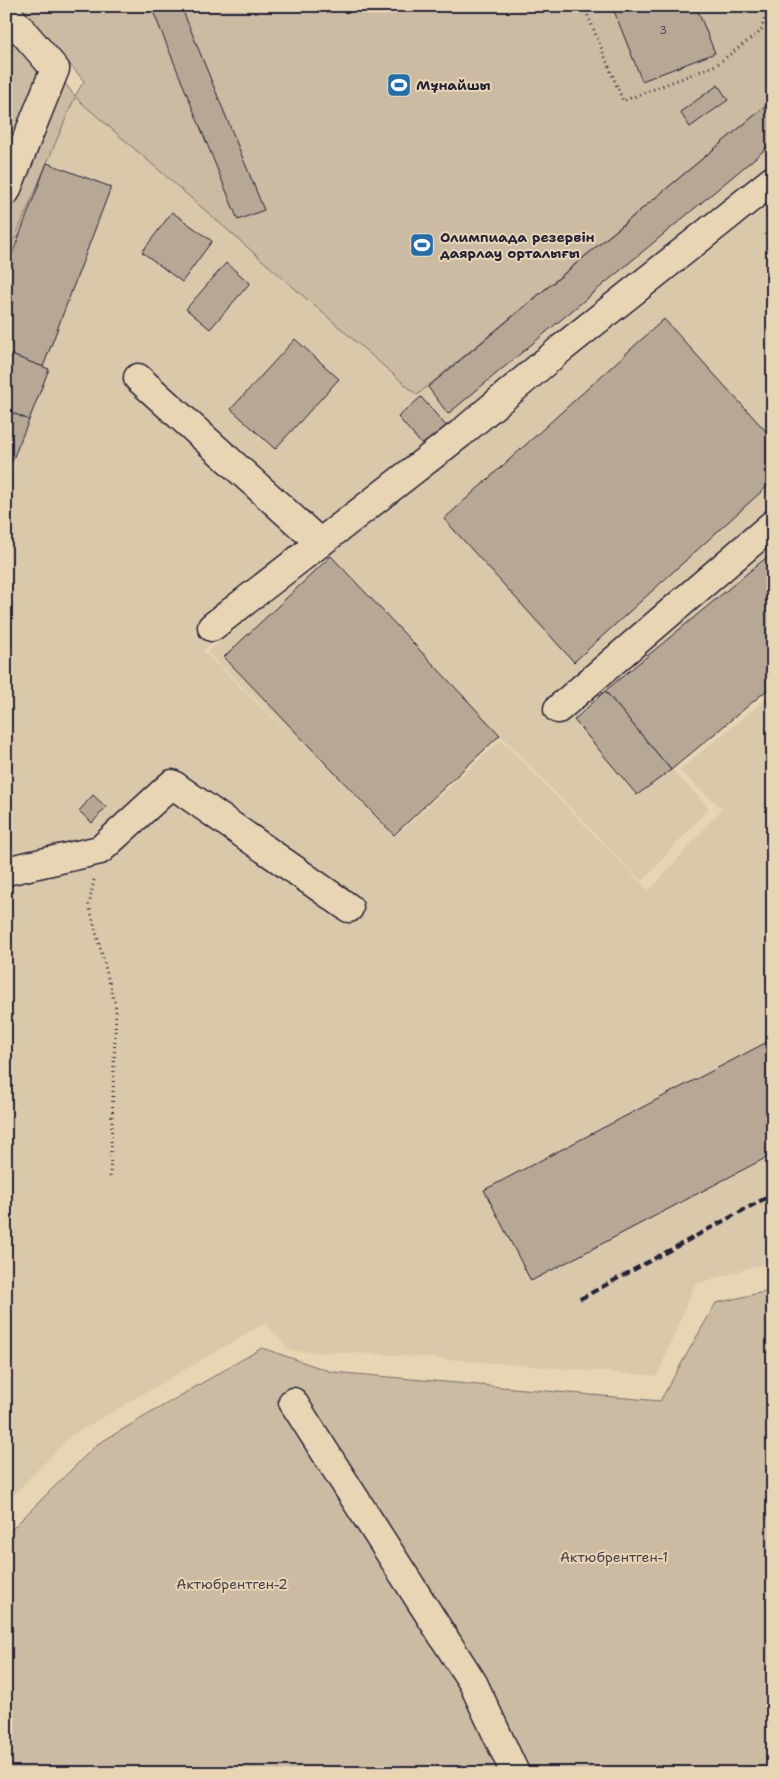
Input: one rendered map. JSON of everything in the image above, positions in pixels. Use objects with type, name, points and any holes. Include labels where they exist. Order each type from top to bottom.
[{"type":"lane","points":[[6,12],[55,69],[6,191]]},
{"type":"lane","points":[[212,627],[460,434],[562,348],[773,180]]},
{"type":"lane","points":[[138,378],[320,542]]},
{"type":"lane","points":[[558,709],[773,524]]},
{"type":"lane","points":[[6,872],[100,850],[172,784],[349,908]]},
{"type":"lane","points":[[294,1402],[473,1683],[515,1773]]},
{"type":"path","points":[[584,6],[623,101],[716,65],[761,31],[768,6]]},
{"type":"path","points":[[100,850],[89,905],[116,1008],[110,1177]]},
{"type":"shaded area","points":[[75,97],[417,395],[773,100],[773,169],[465,446],[773,201],[773,685],[671,769],[709,808],[642,882],[500,735],[394,835],[396,836],[501,740],[649,891],[722,809],[679,770],[773,693],[773,1261],[695,1284],[657,1376],[381,1354],[290,1351],[265,1323],[71,1436],[6,1502],[6,259]],"holes":[[[438,469],[207,652],[325,768],[203,651]]]},
{"type":"green space","name":"Олимпиада резервін даярлау орталығы","points":[[20,6],[773,6],[773,100],[417,395],[75,97],[6,259],[6,8],[75,96],[84,81]]},
{"type":"green space","points":[[773,1290],[773,1773],[6,1773],[6,1535],[96,1445],[262,1348],[332,1372],[660,1401],[716,1303]]},
{"type":"building","points":[[151,6],[181,6],[264,210],[238,220]]},
{"type":"building","points":[[612,6],[696,6],[715,53],[642,81]]},
{"type":"building","points":[[718,85],[728,100],[690,127],[680,112]]},
{"type":"building","points":[[773,100],[773,143],[448,414],[428,387]]},
{"type":"building","points":[[47,163],[111,187],[43,367],[6,353],[6,270]]},
{"type":"building","points":[[172,212],[212,241],[182,282],[142,252]]},
{"type":"building","points":[[226,263],[250,283],[210,329],[186,309]]},
{"type":"building","points":[[664,319],[773,439],[773,481],[574,662],[444,519]]},
{"type":"building","points":[[295,339],[339,379],[275,449],[231,409]]},
{"type":"building","points":[[6,353],[49,369],[29,420],[6,410]]},
{"type":"building","points":[[421,397],[447,427],[424,447],[398,417]]},
{"type":"building","points":[[6,410],[29,420],[6,476]]},
{"type":"building","points":[[773,552],[773,685],[671,770],[605,691]]},
{"type":"building","points":[[331,556],[500,735],[394,835],[224,657]]},
{"type":"building","points":[[605,691],[671,770],[637,795],[574,720]]},
{"type":"building","points":[[93,795],[106,807],[92,823],[79,811]]},
{"type":"building","points":[[773,1039],[773,1154],[531,1281],[484,1190]]},
{"type":"railway","points":[[580,1299],[773,1194]]},
{"type":"place","name":"Мұнайшы","points":[[399,85]]},
{"type":"place","name":"Олимпиада резервін даярлау орталығы","points":[[422,245]]},
{"type":"park label","name":"Актюбрентген-1","points":[[614,1557]]},
{"type":"park label","name":"Актюбрентген-2","points":[[232,1584]]}]
